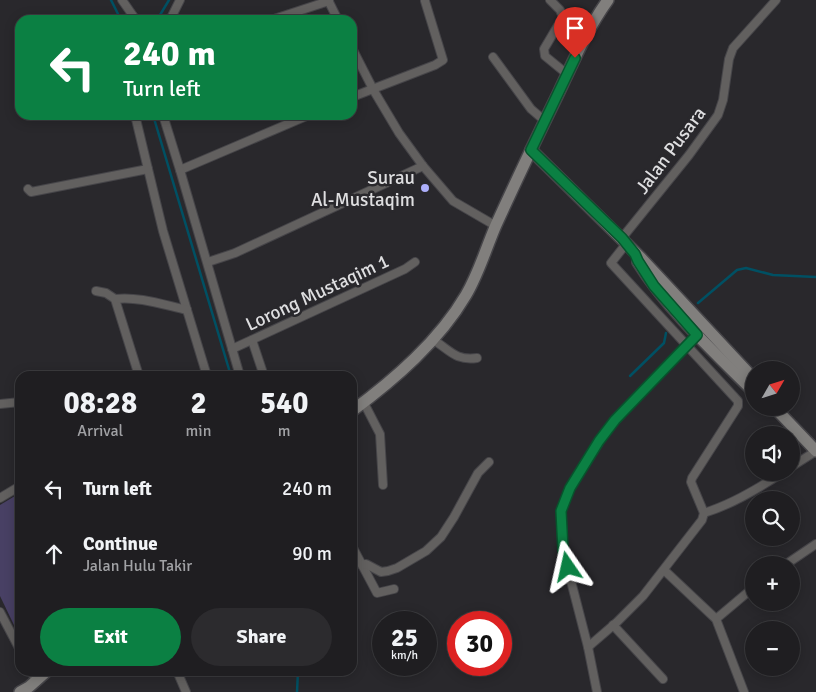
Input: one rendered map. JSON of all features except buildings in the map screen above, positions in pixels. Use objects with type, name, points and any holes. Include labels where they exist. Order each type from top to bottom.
[{"type":"street","points":[[122,0],[132,15]]},
{"type":"street","points":[[172,15],[180,0]]},
{"type":"street","points":[[550,0],[560,10],[563,17],[544,49],[544,53],[545,56],[567,74]]},
{"type":"street","points":[[357,408],[383,388],[432,340],[466,295],[496,226],[586,34],[608,0]]},
{"type":"street","name":"Jalan Pusara","points":[[687,346],[610,263],[624,241],[718,115],[723,100],[729,59],[733,48],[776,0]]},
{"type":"street","points":[[286,15],[329,1],[336,15]]},
{"type":"street","points":[[357,95],[435,65],[443,60],[425,1]]},
{"type":"street","points":[[493,57],[531,109],[545,120]]},
{"type":"street","points":[[357,58],[400,133],[424,166],[453,201],[496,226]]},
{"type":"street","points":[[136,120],[163,231],[205,371]]},
{"type":"street","points":[[165,120],[208,262],[239,371]]},
{"type":"street","points":[[180,170],[297,120]]},
{"type":"street","points":[[531,150],[641,258],[745,370]]},
{"type":"street","points":[[208,262],[235,253],[424,166]]},
{"type":"street","points":[[28,189],[32,192],[148,169]]},
{"type":"street","points":[[635,254],[654,286],[697,335],[745,383]]},
{"type":"street","name":"Lorong Mustaqim 1","points":[[232,349],[396,273],[415,262]]},
{"type":"street","points":[[96,291],[106,293],[115,300],[137,371]]},
{"type":"street","points":[[115,300],[125,298],[137,299],[187,310]]},
{"type":"street","points":[[597,692],[588,647],[563,550],[561,511],[570,488],[606,431],[706,326]]},
{"type":"street","points":[[252,340],[262,371]]},
{"type":"street","points":[[432,340],[456,357],[477,358]]},
{"type":"street","points":[[588,647],[643,596],[702,520],[704,513],[691,482],[692,478],[738,406],[738,401],[687,346]]},
{"type":"street","points":[[0,404],[15,402]]},
{"type":"street","points":[[364,403],[380,434],[383,485]]},
{"type":"street","points":[[783,416],[816,451],[800,461]]},
{"type":"street","points":[[362,566],[366,564],[380,572],[388,572],[426,551],[454,517],[478,474],[490,462]]},
{"type":"street","points":[[704,513],[726,506],[769,481]]},
{"type":"street","points":[[0,498],[15,489]]},
{"type":"street","points":[[798,556],[816,544]]},
{"type":"street","points":[[357,556],[377,593],[394,589]]},
{"type":"street","points":[[664,570],[716,619],[744,692]]},
{"type":"street","points":[[716,619],[745,595]]},
{"type":"street","points":[[0,612],[15,640]]},
{"type":"street","points":[[613,625],[663,679]]},
{"type":"street","points":[[30,685],[41,676]]},
{"type":"street","points":[[179,676],[186,692]]},
{"type":"shaded area","points":[[15,496],[14,625],[0,596],[0,505]]},
{"type":"waterway","points":[[111,0],[118,15]]},
{"type":"waterway","points":[[160,15],[169,0]]},
{"type":"waterway","points":[[154,120],[230,371]]},
{"type":"waterway","points":[[698,303],[737,270],[746,268],[773,275],[816,277]]},
{"type":"waterway","points":[[630,376],[664,343],[666,333]]},
{"type":"waterway","points":[[297,692],[298,676]]},
{"type":"place","name":"Surau Al-Mustaqim","points":[[425,188]]},
{"type":"route","points":[[568,567],[563,550],[561,511],[570,488],[599,441],[615,420],[697,335],[654,286],[635,254],[622,238],[531,150],[575,58]]}]
